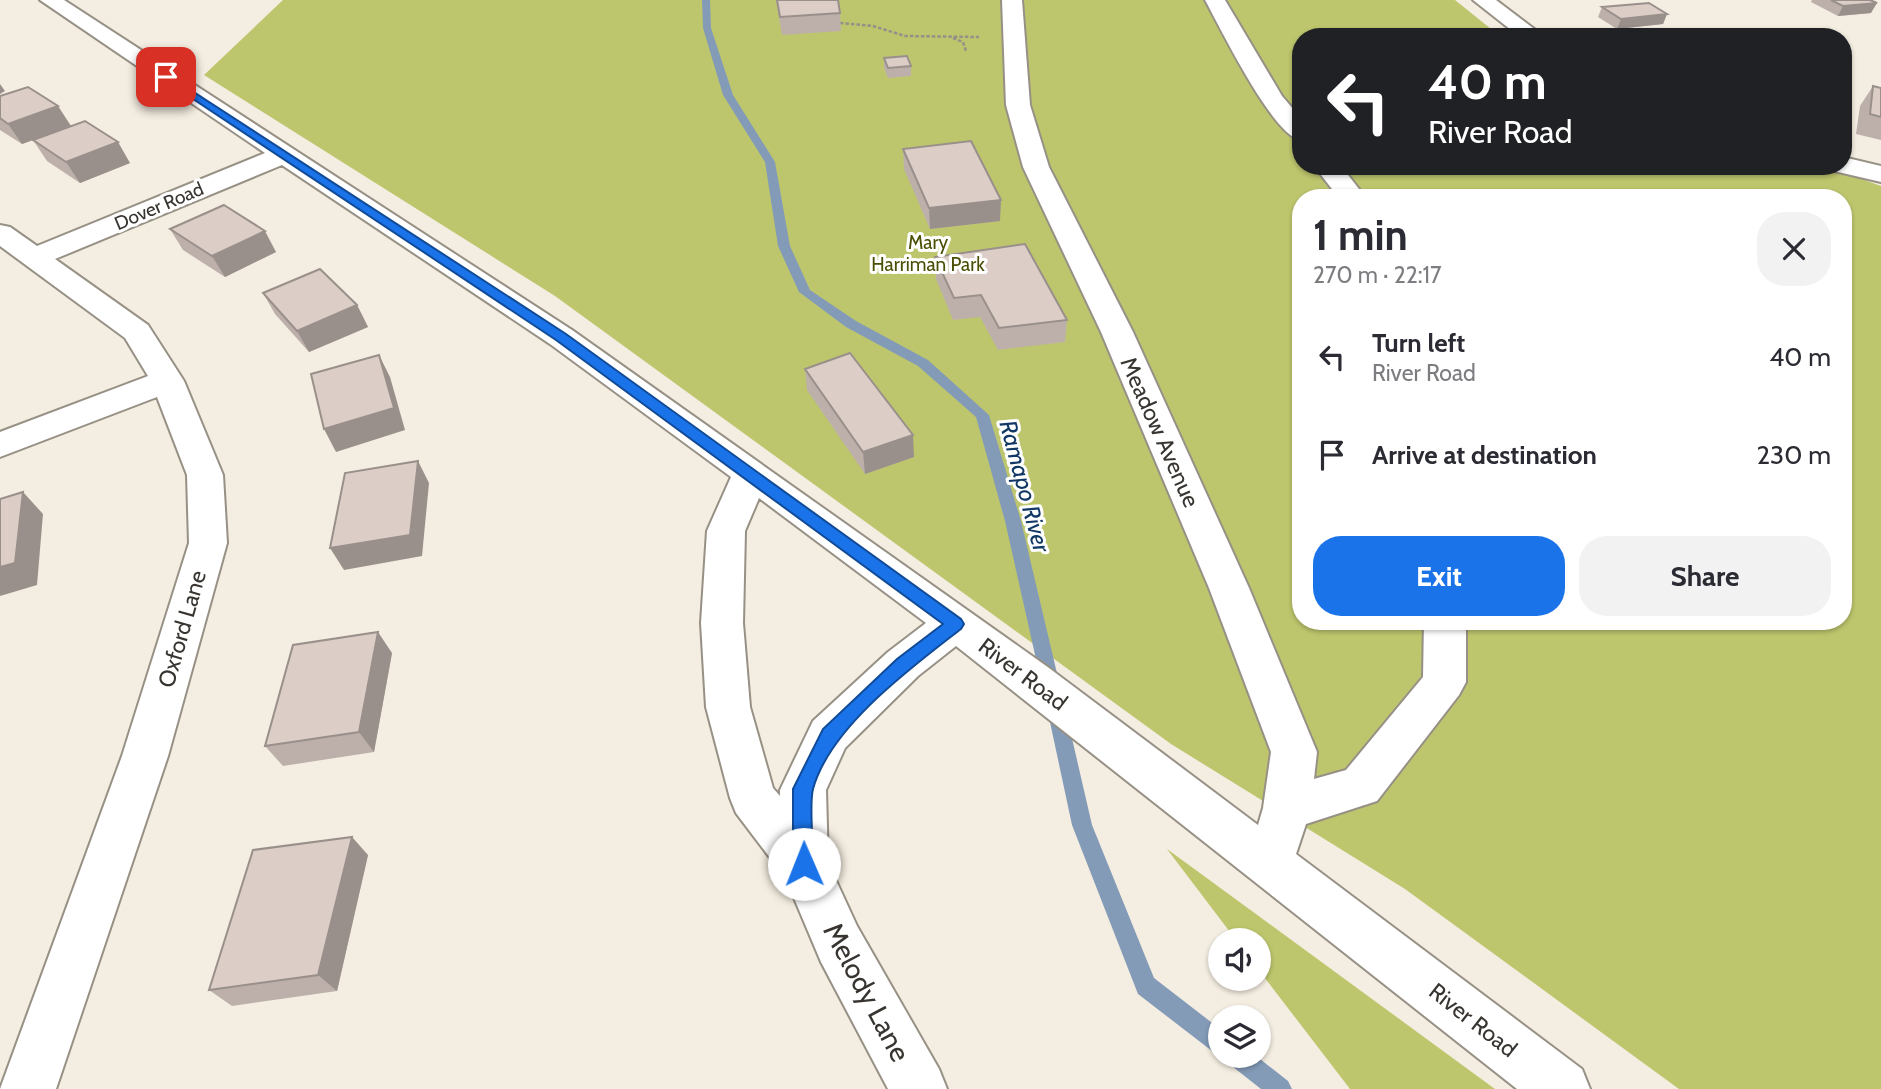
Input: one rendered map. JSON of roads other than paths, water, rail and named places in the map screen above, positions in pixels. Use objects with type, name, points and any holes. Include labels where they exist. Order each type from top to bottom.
[{"type":"street","name":"River Road","points":[[50,0],[561,337],[751,473],[1034,681],[1562,1089]]},
{"type":"street","name":"Meadow Avenue","points":[[1012,0],[1018,104],[1036,167],[1117,332],[1229,588],[1294,752],[1287,808],[1269,863]]},
{"type":"street","points":[[1215,0],[1272,99],[1292,123]]},
{"type":"street","points":[[1483,0],[1522,28]]},
{"type":"street","name":"Dover Road","points":[[35,257],[283,155]]},
{"type":"street","points":[[1852,168],[1881,174]]},
{"type":"street","points":[[1334,175],[1346,189]]},
{"type":"street","name":"Oxford Lane","points":[[0,233],[137,332],[167,381],[205,475],[208,543],[145,756],[28,1089]]},
{"type":"street","points":[[0,446],[167,381]]},
{"type":"street","points":[[751,473],[726,531],[722,622],[728,707],[753,798],[804,864]]},
{"type":"street","name":"Melody Lane","points":[[919,1089],[839,944],[804,864],[803,789],[830,735],[904,664],[955,624]]},
{"type":"street","points":[[1287,808],[1362,786],[1444,682],[1445,630]]},
{"type":"waterway","name":"Ramapo River","points":[[706,0],[707,28],[728,95],[770,162],[784,246],[805,292],[851,324],[923,363],[982,415],[1013,521],[1051,686]]},
{"type":"waterway","name":"Ramapo River","points":[[1056,708],[1082,825],[1146,986],[1208,1034]]},
{"type":"waterway","name":"Ramapo River","points":[[1253,1068],[1280,1089]]},
{"type":"park label","name":"Mary Harriman Park","points":[[928,253]]}]
